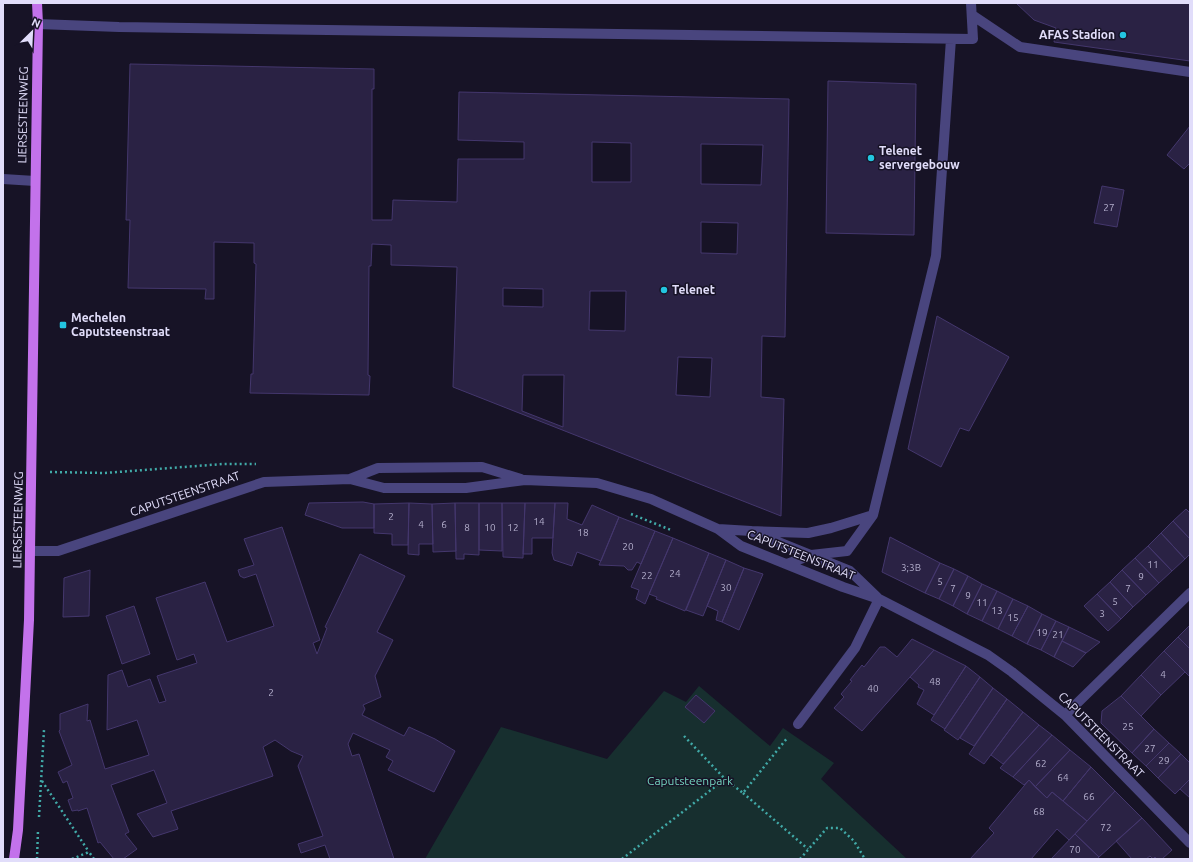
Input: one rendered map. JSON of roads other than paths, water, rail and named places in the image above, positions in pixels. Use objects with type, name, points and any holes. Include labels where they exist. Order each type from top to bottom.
[{"type":"main road","name":"LIERSESTEENWEG","points":[[14,859],[18,830],[28,627],[32,472],[38,24],[37,3]]},
{"type":"street","points":[[38,24],[134,27],[973,39],[971,3]]},
{"type":"street","points":[[972,15],[1020,47],[1190,72]]},
{"type":"street","points":[[787,564],[810,555],[847,551],[873,515],[936,256],[951,39]]},
{"type":"street","name":"LIERSESTEENWEG","points":[[5,180],[35,180]]},
{"type":"street","name":"CAPUTSTEENSTRAAT","points":[[350,479],[378,468],[482,467],[525,480]]},
{"type":"street","name":"CAPUTSTEENSTRAAT","points":[[30,551],[58,551],[264,482],[350,479],[384,488],[466,488],[525,480],[597,483],[651,499],[718,529],[741,546],[843,587],[879,599],[988,655],[1012,672],[1065,715],[1190,843]]},
{"type":"street","points":[[751,531],[808,533],[831,528],[873,515]]},
{"type":"street","name":"CAPUTSTEENSTRAAT","points":[[718,529],[751,531],[850,571],[879,599]]},
{"type":"street","points":[[1065,715],[1190,592]]},
{"type":"street","points":[[798,724],[855,648],[879,599]]},
{"type":"place","name":"AFAS Stadion","points":[[1123,35]]},
{"type":"place","name":"Telenet servergebouw","points":[[871,158]]},
{"type":"place","name":"Telenet","points":[[664,290]]},
{"type":"place","name":"Mechelen Caputsteenstraat","points":[[63,325]]},
{"type":"park label","name":"Caputsteenpark","points":[[690,781]]}]
